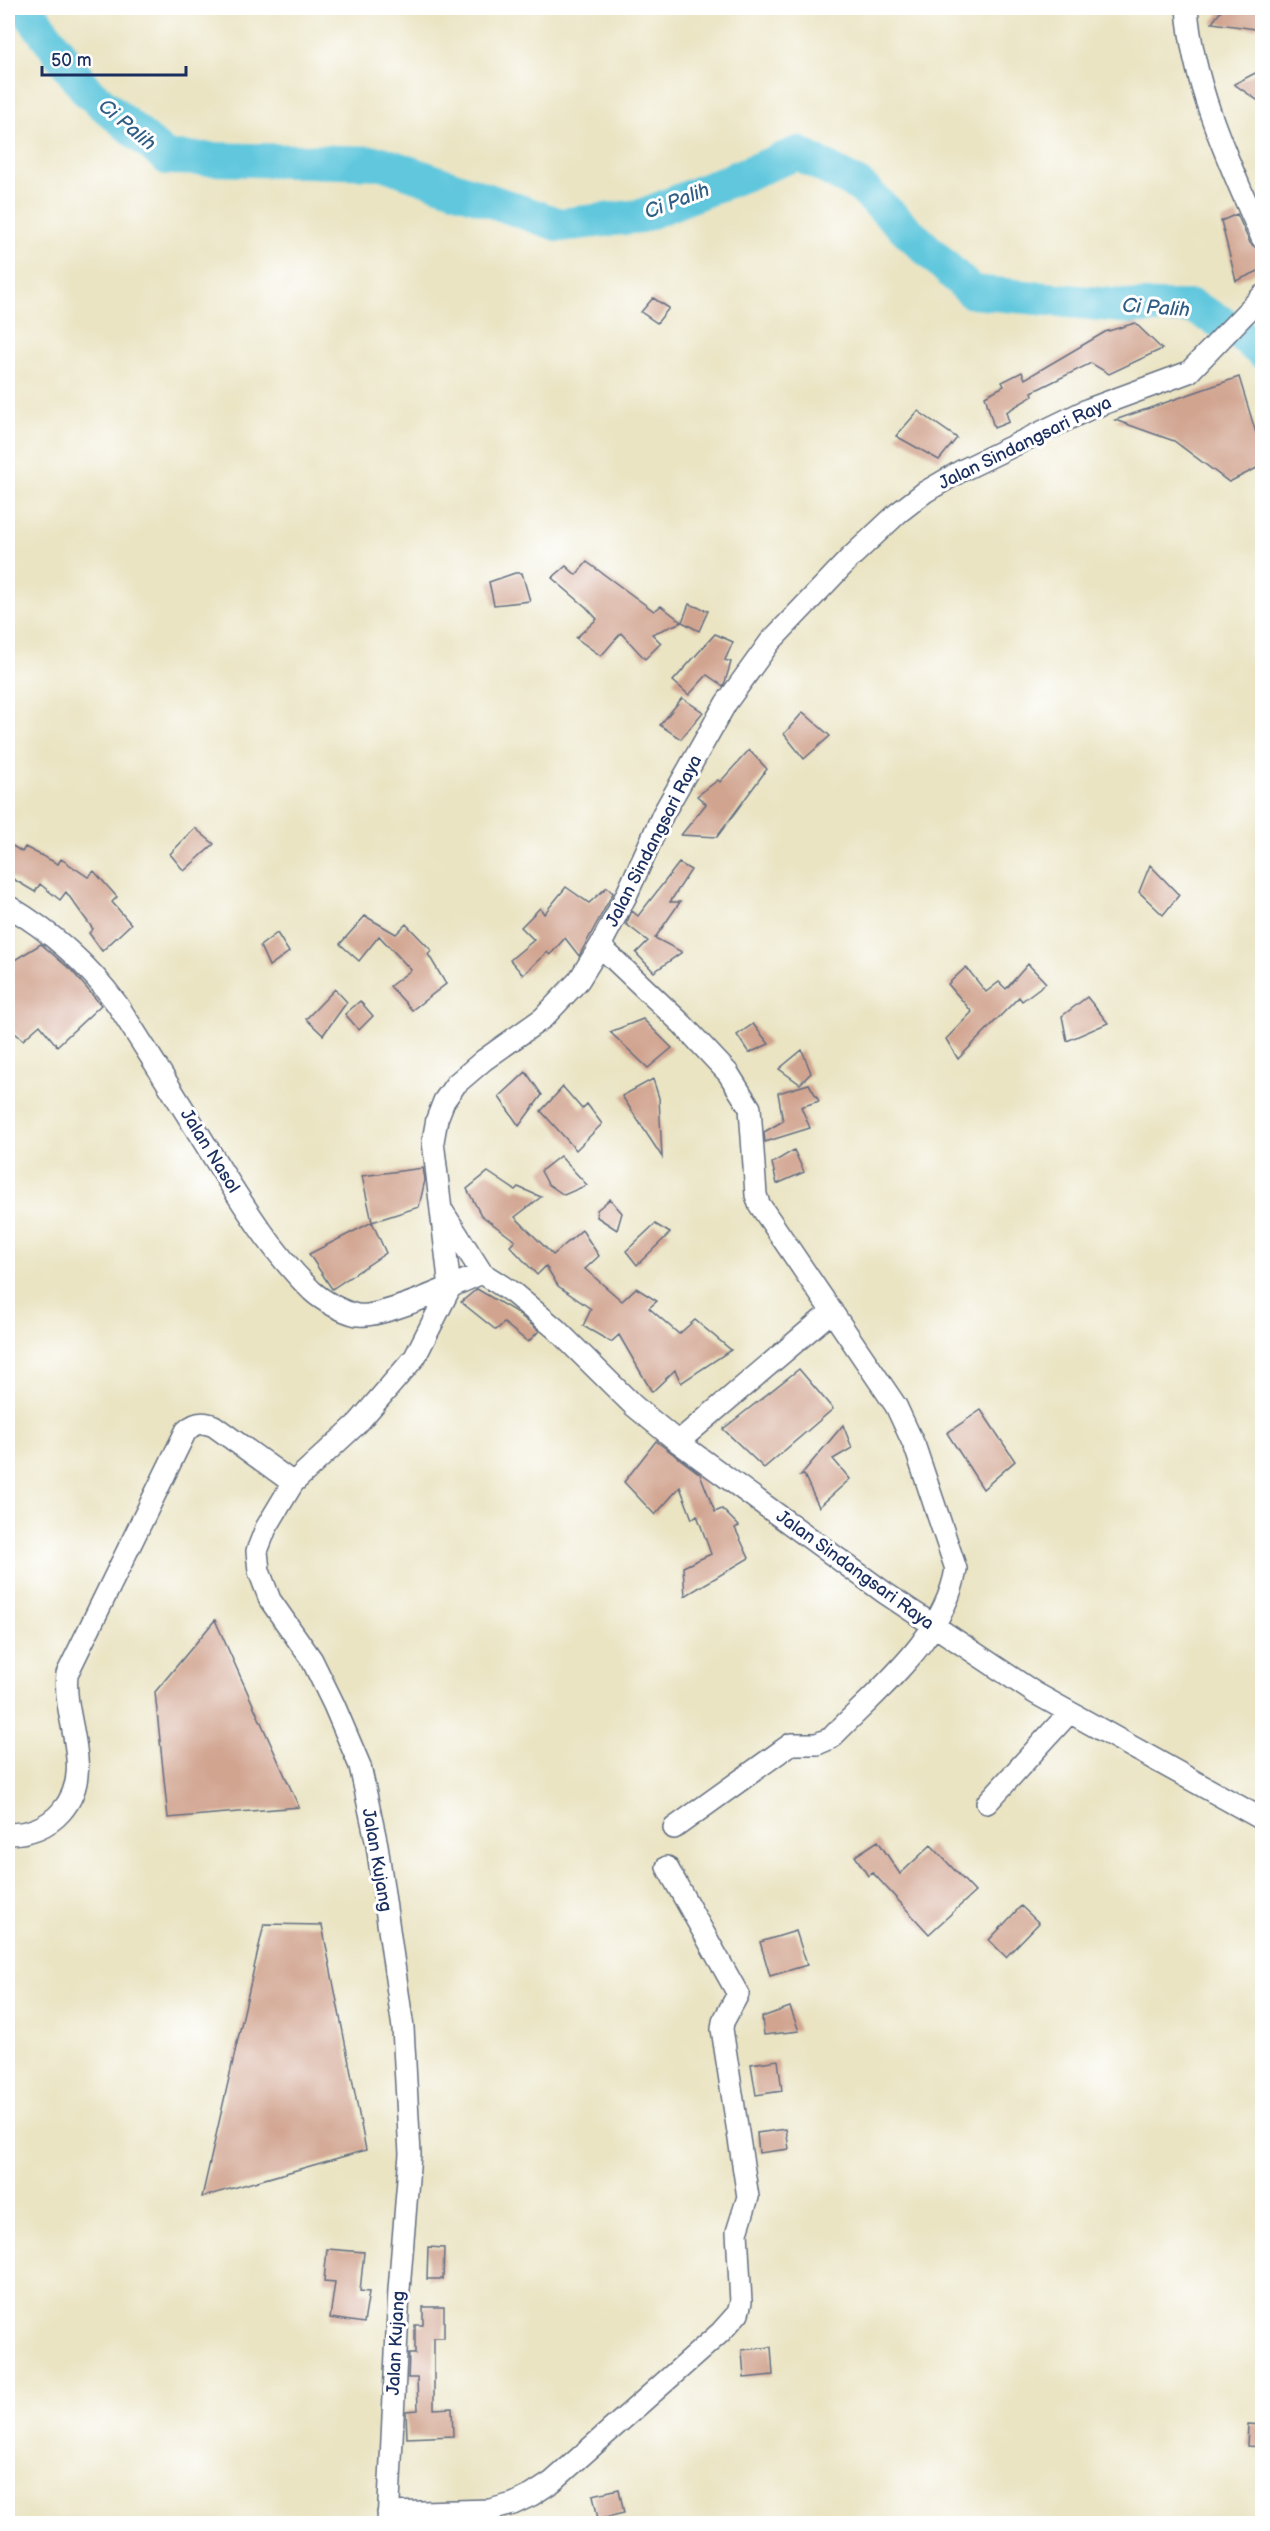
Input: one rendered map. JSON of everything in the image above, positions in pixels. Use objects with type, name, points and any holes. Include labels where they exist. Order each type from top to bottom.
[{"type":"street","points":[[1187,8],[1188,29],[1197,70],[1209,106],[1263,238]]},
{"type":"street","name":"Jalan Sindangsari Raya","points":[[450,1288],[433,1141],[437,1119],[444,1101],[468,1072],[543,1018],[579,980],[626,896],[663,814],[726,703],[770,642],[850,558],[916,499],[962,471],[1089,409],[1189,372],[1263,296]]},
{"type":"street","name":"Jalan Nasol","points":[[8,906],[42,927],[97,976],[130,1024],[237,1195],[275,1250],[314,1293],[337,1307],[357,1315],[374,1313],[450,1288]]},
{"type":"street","points":[[600,946],[682,1024],[728,1073],[750,1108],[756,1195],[759,1204],[896,1406],[907,1426],[955,1560],[956,1569],[953,1585],[934,1627],[902,1667],[831,1738],[817,1744],[791,1744],[674,1828]]},
{"type":"street","name":"Jalan Sindangsari Raya","points":[[439,1207],[482,1273],[513,1293],[556,1329],[634,1406],[678,1442],[934,1627],[1069,1713],[1263,1819]]},
{"type":"street","points":[[450,1288],[482,1273]]},
{"type":"street","name":"Jalan Kujang","points":[[388,2518],[399,2290],[410,2154],[403,2028],[377,1845],[360,1766],[312,1660],[270,1600],[259,1571],[257,1551],[266,1528],[293,1483],[358,1423],[415,1357],[450,1288]]},
{"type":"street","points":[[678,1442],[832,1311]]},
{"type":"street","points":[[8,1833],[27,1832],[54,1820],[73,1794],[79,1766],[67,1696],[67,1674],[186,1431],[199,1423],[214,1426],[293,1483]]},
{"type":"street","points":[[987,1803],[1069,1713]]},
{"type":"street","points":[[388,2518],[490,2510],[513,2504],[532,2495],[570,2466],[721,2332],[738,2313],[741,2302],[737,2232],[748,2197],[722,2029],[738,1994],[667,1867]]},
{"type":"building","points":[[1223,8],[1263,8],[1263,20],[1255,29],[1212,23]]},
{"type":"building","points":[[1263,69],[1263,104],[1234,84]]},
{"type":"building","points":[[1237,214],[1250,243],[1259,250],[1263,269],[1236,281],[1221,221]]},
{"type":"building","points":[[653,298],[669,308],[657,323],[641,312]]},
{"type":"building","points":[[1135,323],[1162,349],[1109,374],[1091,363],[1032,392],[1033,396],[1006,412],[1009,422],[994,428],[985,396],[1004,386],[1002,382],[1022,372],[1025,379],[1105,332]]},
{"type":"building","points":[[1239,377],[1263,456],[1263,465],[1229,482],[1174,441],[1115,420]]},
{"type":"building","points":[[918,411],[957,438],[939,460],[896,436]]},
{"type":"building","points":[[587,562],[654,611],[661,606],[682,622],[652,634],[661,643],[645,659],[621,633],[601,656],[576,638],[597,619],[552,578],[566,566],[576,575]]},
{"type":"building","points":[[515,573],[522,573],[530,601],[494,605],[489,582]]},
{"type":"building","points":[[689,604],[708,611],[699,631],[682,622]]},
{"type":"building","points":[[715,634],[733,642],[725,660],[731,662],[725,682],[723,686],[707,675],[689,695],[673,681]]},
{"type":"building","points":[[682,698],[703,712],[681,739],[660,725]]},
{"type":"building","points":[[803,712],[830,736],[804,759],[784,734]]},
{"type":"building","points":[[749,750],[767,769],[717,837],[681,835],[706,804],[697,796],[718,780],[720,782]]},
{"type":"building","points":[[195,828],[214,844],[184,871],[170,854]]},
{"type":"building","points":[[8,843],[22,852],[25,847],[58,864],[61,859],[88,877],[94,871],[117,897],[112,902],[131,924],[102,951],[89,933],[93,929],[66,892],[60,900],[40,884],[35,892],[8,876]]},
{"type":"building","points":[[679,863],[691,870],[670,902],[680,902],[655,938],[682,952],[654,972],[636,953],[648,941],[626,924],[632,911],[638,916]]},
{"type":"building","points":[[1150,865],[1179,895],[1163,915],[1139,892]]},
{"type":"building","points":[[566,887],[589,903],[607,887],[613,893],[579,956],[565,938],[550,955],[547,952],[523,975],[510,960],[534,940],[521,927],[540,908],[544,914]]},
{"type":"building","points":[[365,916],[396,934],[406,924],[432,951],[428,954],[446,984],[412,1010],[390,986],[411,970],[379,936],[359,961],[340,944]]},
{"type":"building","points":[[277,933],[289,952],[269,966],[260,946]]},
{"type":"building","points":[[41,944],[72,971],[101,1005],[57,1046],[40,1025],[23,1040],[8,1027],[8,964]]},
{"type":"building","points":[[1028,964],[1046,983],[1022,1001],[1019,997],[958,1059],[946,1039],[972,1012],[948,984],[966,967],[986,992],[999,982],[1006,989]]},
{"type":"building","points":[[335,989],[347,1002],[323,1035],[306,1019]]},
{"type":"building","points":[[1087,997],[1108,1023],[1067,1041],[1062,1016]]},
{"type":"building","points":[[360,1001],[373,1016],[359,1030],[345,1014]]},
{"type":"building","points":[[643,1019],[672,1048],[648,1068],[610,1032]]},
{"type":"building","points":[[753,1024],[769,1044],[749,1053],[737,1035]]},
{"type":"building","points":[[802,1050],[811,1073],[800,1084],[779,1069]]},
{"type":"building","points":[[526,1072],[542,1095],[519,1126],[499,1097]]},
{"type":"building","points":[[653,1079],[659,1098],[662,1157],[622,1096]]},
{"type":"building","points":[[809,1084],[819,1101],[801,1107],[810,1128],[765,1142],[764,1132],[783,1121],[778,1093]]},
{"type":"building","points":[[563,1087],[582,1109],[587,1104],[602,1124],[576,1150],[541,1111]]},
{"type":"building","points":[[794,1150],[804,1172],[777,1184],[772,1163]]},
{"type":"building","points":[[560,1156],[587,1185],[564,1195],[548,1184],[541,1171]]},
{"type":"building","points":[[423,1168],[425,1180],[419,1207],[372,1222],[362,1176]]},
{"type":"building","points":[[488,1172],[515,1190],[518,1187],[541,1197],[515,1217],[553,1255],[582,1230],[599,1256],[585,1269],[622,1301],[636,1288],[657,1301],[649,1308],[679,1334],[695,1320],[731,1350],[681,1383],[675,1370],[652,1392],[619,1335],[611,1342],[583,1326],[591,1309],[558,1286],[546,1266],[537,1275],[510,1246],[515,1241],[481,1215],[467,1189]]},
{"type":"building","points":[[610,1199],[622,1213],[617,1230],[597,1217],[597,1210]]},
{"type":"building","points":[[372,1222],[386,1253],[332,1289],[309,1254]]},
{"type":"building","points":[[655,1224],[670,1233],[637,1265],[626,1251]]},
{"type":"building","points":[[477,1289],[516,1312],[539,1331],[528,1342],[504,1323],[496,1330],[461,1302]]},
{"type":"building","points":[[799,1369],[833,1409],[764,1468],[723,1429]]},
{"type":"building","points":[[981,1410],[1015,1461],[983,1489],[947,1433]]},
{"type":"building","points":[[843,1425],[852,1448],[833,1459],[850,1479],[819,1507],[804,1475],[800,1476]]},
{"type":"building","points":[[656,1441],[700,1474],[715,1512],[722,1509],[739,1526],[735,1528],[749,1558],[685,1596],[683,1567],[711,1554],[697,1515],[692,1519],[680,1487],[655,1515],[624,1482]]},
{"type":"building","points":[[215,1620],[299,1807],[168,1818],[155,1692]]},
{"type":"building","points":[[878,1841],[900,1874],[931,1845],[975,1892],[929,1934],[873,1873],[868,1876],[855,1856]]},
{"type":"building","points":[[1021,1906],[1039,1923],[1006,1957],[989,1940]]},
{"type":"building","points":[[264,1924],[322,1925],[366,2150],[202,2197]]},
{"type":"building","points":[[796,1931],[807,1965],[770,1976],[760,1942]]},
{"type":"building","points":[[790,2007],[799,2031],[764,2035],[762,2017]]},
{"type":"building","points":[[778,2060],[782,2091],[756,2095],[751,2064]]},
{"type":"building","points":[[786,2129],[789,2149],[759,2153],[757,2133]]},
{"type":"building","points":[[428,2247],[444,2248],[443,2279],[427,2279]]},
{"type":"building","points":[[327,2249],[364,2252],[360,2291],[369,2292],[364,2323],[330,2318],[335,2282],[324,2281]]},
{"type":"building","points":[[423,2307],[444,2307],[444,2338],[434,2338],[434,2409],[452,2408],[453,2436],[407,2438],[406,2411],[418,2410],[417,2378],[408,2378],[409,2354],[415,2354],[415,2325],[423,2325]]},
{"type":"building","points":[[771,2347],[773,2375],[744,2378],[742,2350]]},
{"type":"building","points":[[1248,2424],[1263,2425],[1263,2447],[1247,2446]]},
{"type":"building","points":[[619,2489],[624,2513],[598,2519],[593,2495]]},
{"type":"waterway","name":"Ci Palih","points":[[26,8],[87,91],[167,158],[382,163],[560,225],[641,216],[798,153],[860,186],[972,292],[1133,307],[1193,307],[1232,328],[1262,352]]}]
